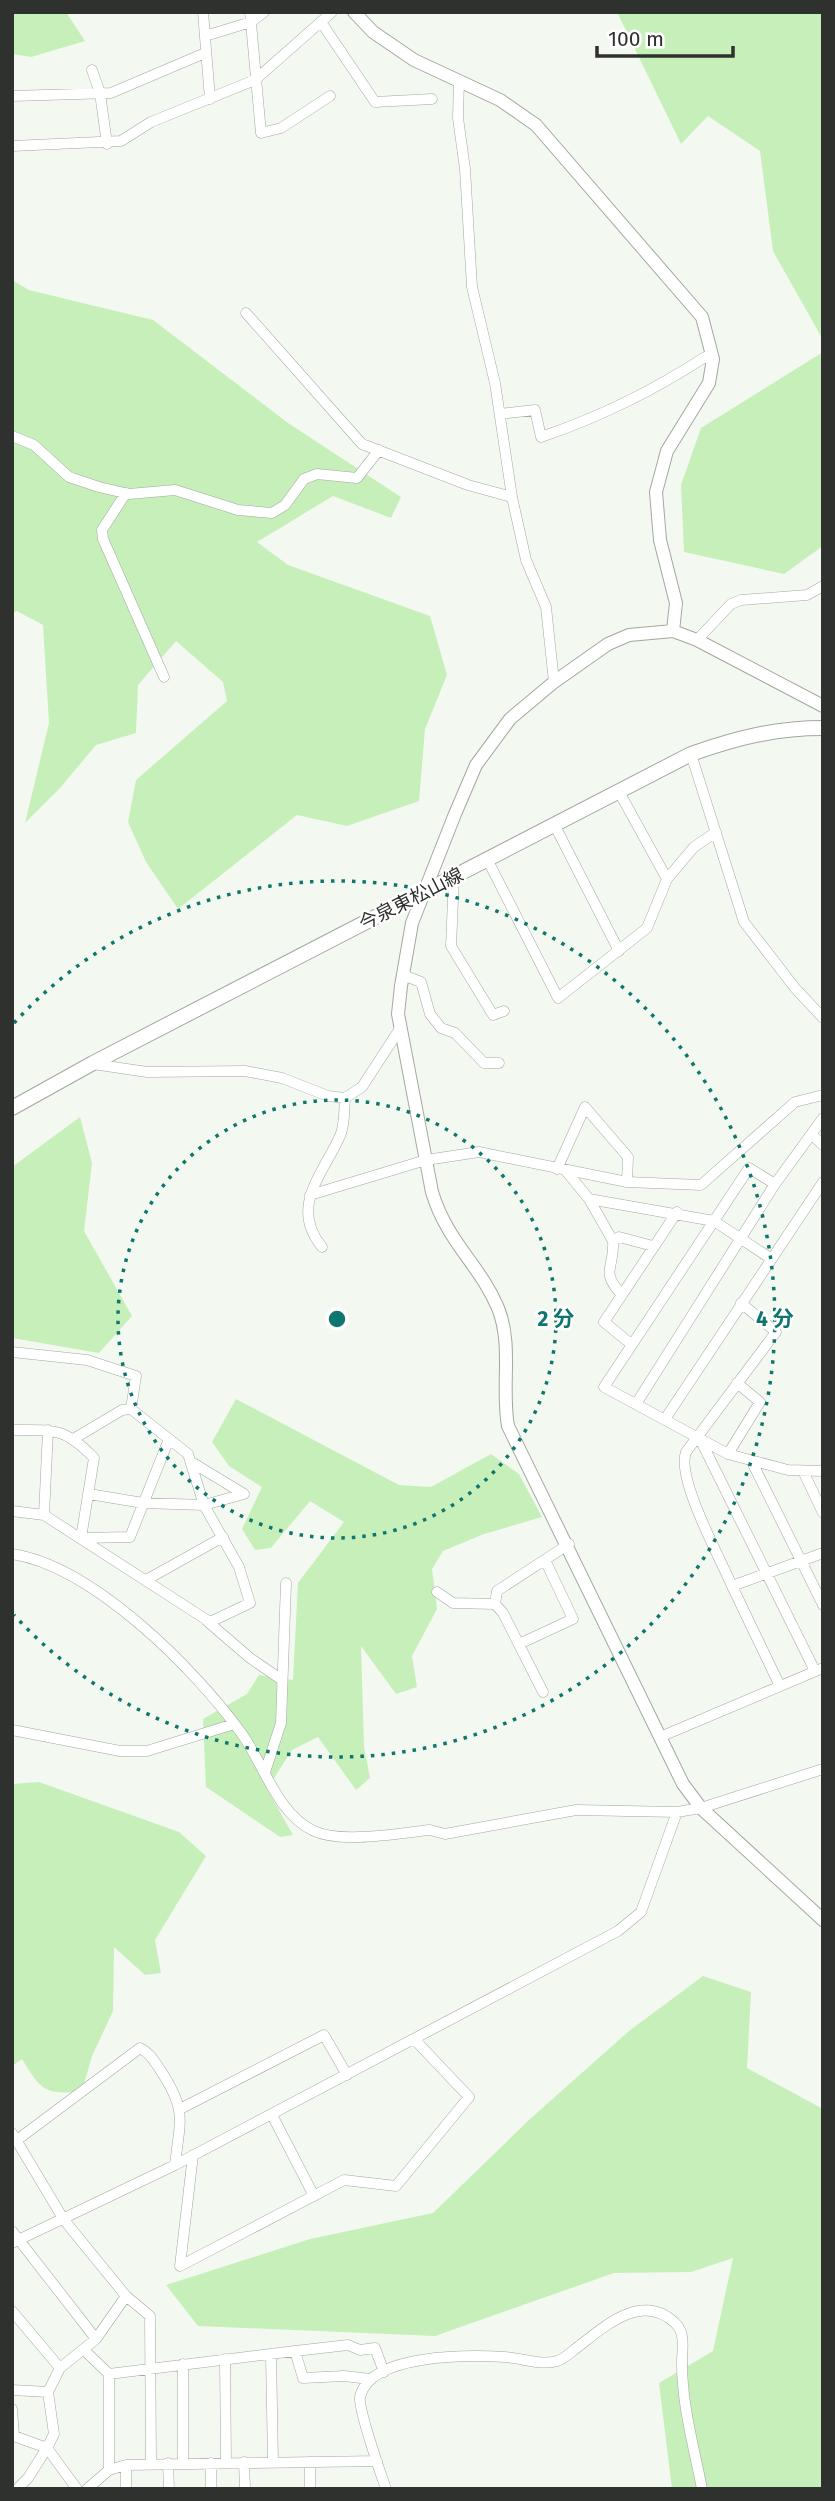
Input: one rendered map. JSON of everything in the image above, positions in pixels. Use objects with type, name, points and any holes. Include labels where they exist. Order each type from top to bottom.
[{"type":"main road","name":"今泉東松山線","points":[[12,1108],[93,1063],[691,754],[739,737],[777,729],[823,727]]},
{"type":"street","points":[[202,12],[210,99]]},
{"type":"street","points":[[205,36],[264,12]]},
{"type":"street","points":[[12,146],[46,142],[121,142],[151,122],[255,80],[332,12]]},
{"type":"street","points":[[354,12],[373,32],[414,60],[500,100],[536,125],[702,317],[713,359],[709,383],[667,451],[656,492],[660,540],[676,603],[673,631]]},
{"type":"street","points":[[251,17],[261,133],[281,128],[330,96]]},
{"type":"street","points":[[321,22],[375,102],[432,99]]},
{"type":"street","points":[[12,96],[111,93],[205,53]]},
{"type":"street","points":[[92,70],[100,93],[107,144]]},
{"type":"street","points":[[459,80],[458,118],[465,169],[472,287],[500,414],[512,497],[526,560],[546,607],[554,682]]},
{"type":"street","points":[[246,313],[362,444],[468,485],[512,497]]},
{"type":"street","points":[[500,414],[535,410],[541,437],[591,420],[665,383],[705,357],[713,359]]},
{"type":"street","points":[[12,436],[34,445],[69,477],[126,493],[175,490],[238,510],[272,513],[285,505],[304,479],[317,474],[357,478],[379,450]]},
{"type":"street","points":[[126,493],[102,530],[103,539],[164,677]]},
{"type":"street","points":[[697,640],[731,604],[741,600],[807,595],[823,586]]},
{"type":"street","points":[[823,706],[697,640],[673,631],[629,635],[591,654],[510,719],[476,765],[412,923],[398,1014],[439,1218],[498,1307],[506,1330],[503,1401],[508,1426],[569,1544],[683,1784],[701,1808],[823,1920]]},
{"type":"street","points":[[691,754],[744,922],[795,988],[823,1018]]},
{"type":"street","points":[[618,790],[667,879]]},
{"type":"street","points":[[554,824],[618,951]]},
{"type":"street","points":[[487,859],[558,998],[648,928],[667,879],[694,847],[716,832]]},
{"type":"street","points":[[454,876],[451,946],[493,1015],[505,1011]]},
{"type":"street","points":[[403,975],[421,982],[430,1014],[441,1028],[455,1033],[484,1063],[499,1063]]},
{"type":"street","points":[[93,1063],[147,1072],[245,1071],[282,1078],[328,1096],[345,1098],[362,1087],[401,1027]]},
{"type":"street","points":[[310,1195],[426,1160],[479,1152],[627,1182],[701,1185],[795,1102],[823,1095]]},
{"type":"street","points":[[322,1247],[307,1220],[310,1195],[341,1133],[345,1098]]},
{"type":"street","points":[[562,1170],[585,1107],[628,1157],[627,1182]]},
{"type":"street","points":[[636,1404],[775,1184],[823,1118]]},
{"type":"street","points":[[812,1135],[823,1144]]},
{"type":"street","points":[[775,1184],[749,1168],[604,1387],[729,1454],[803,1471],[823,1471]]},
{"type":"street","points":[[562,1170],[589,1199],[613,1241],[614,1256],[608,1270],[609,1281],[622,1295]]},
{"type":"street","points":[[665,1419],[823,1182]]},
{"type":"street","points":[[589,1199],[677,1212],[714,1221],[770,1258]]},
{"type":"street","points":[[631,1344],[604,1322],[677,1212]]},
{"type":"street","points":[[613,1241],[619,1237],[653,1246]]},
{"type":"street","points":[[741,1303],[776,1332],[682,1461],[688,1483],[732,1586],[779,1684]]},
{"type":"street","points":[[12,1352],[51,1359],[87,1360],[136,1376],[131,1409]]},
{"type":"street","points":[[729,1454],[760,1402],[737,1382]]},
{"type":"street","points":[[75,1438],[122,1410],[131,1409],[188,1454],[204,1505],[239,1567],[250,1603],[208,1621]]},
{"type":"street","points":[[12,1430],[48,1430],[75,1438],[94,1458],[81,1538]]},
{"type":"street","points":[[44,1515],[48,1430]]},
{"type":"street","points":[[660,1737],[819,1669],[698,1438]]},
{"type":"street","points":[[81,1538],[130,1537],[169,1439]]},
{"type":"street","points":[[751,1460],[823,1605]]},
{"type":"street","points":[[89,1494],[143,1503],[204,1505],[244,1494],[193,1463]]},
{"type":"street","points":[[803,1471],[823,1513]]},
{"type":"street","points":[[12,1511],[44,1515],[81,1538],[208,1621],[250,1658],[282,1680]]},
{"type":"street","points":[[146,1580],[223,1537]]},
{"type":"street","points":[[495,1604],[497,1591],[569,1544]]},
{"type":"street","points":[[732,1586],[823,1553]]},
{"type":"street","points":[[12,1554],[25,1556],[65,1574],[120,1607],[165,1646],[234,1724],[286,1807],[302,1824],[328,1836],[430,1830],[444,1834],[576,1810],[677,1812],[701,1808],[823,1769]]},
{"type":"street","points":[[519,1644],[573,1619],[545,1560]]},
{"type":"street","points":[[265,1772],[281,1723],[286,1583]]},
{"type":"street","points":[[437,1592],[453,1604],[495,1604],[503,1613],[543,1692]]},
{"type":"street","points":[[12,1730],[120,1751],[147,1751],[234,1724]]},
{"type":"street","points":[[96,2339],[14,2238],[64,2220],[175,2165],[573,1956],[632,1921],[641,1912],[677,1812]]},
{"type":"street","points":[[180,2109],[324,2035],[347,2075]]},
{"type":"street","points":[[193,2155],[180,2266],[344,2180],[396,2186],[469,2096],[414,2039]]},
{"type":"street","points":[[151,2463],[150,2316],[126,2296],[64,2220],[15,2136],[140,2048],[149,2052],[178,2098],[180,2109],[175,2165]]},
{"type":"street","points":[[272,2115],[314,2196]]},
{"type":"street","points":[[17,2489],[29,2478],[54,2434],[48,2392],[60,2368],[85,2351],[96,2339],[126,2296]]},
{"type":"street","points":[[386,2489],[360,2411],[360,2396],[370,2379],[408,2362],[454,2356],[526,2358],[543,2364],[560,2361],[628,2313],[657,2310],[674,2322],[683,2336],[682,2388],[702,2489]]},
{"type":"street","points":[[12,2311],[60,2368]]},
{"type":"street","points":[[109,2374],[348,2345],[360,2350],[374,2348],[384,2372]]},
{"type":"street","points":[[85,2351],[109,2374],[109,2470]]},
{"type":"street","points":[[295,2351],[303,2378],[344,2376],[370,2379]]},
{"type":"street","points":[[271,2355],[273,2462]]},
{"type":"street","points":[[225,2359],[226,2462]]},
{"type":"street","points":[[183,2364],[183,2463]]},
{"type":"street","points":[[12,2390],[48,2392]]},
{"type":"street","points":[[12,2409],[13,2436],[47,2448],[77,2489]]},
{"type":"street","points":[[87,2489],[109,2470],[126,2465],[377,2461]]},
{"type":"street","points":[[244,2462],[245,2489]]},
{"type":"street","points":[[310,2462],[310,2489]]},
{"type":"street","points":[[168,2463],[169,2489]]},
{"type":"street","points":[[211,2463],[211,2489]]},
{"type":"street","points":[[126,2465],[126,2489]]},
{"type":"green space","points":[[12,12],[66,12],[85,41],[31,57],[12,54]]},
{"type":"green space","points":[[617,12],[823,12],[823,340],[773,251],[760,151],[708,116],[681,144]]},
{"type":"green space","points":[[12,280],[29,290],[153,320],[288,423],[401,497],[391,518],[333,496],[257,542],[288,565],[430,616],[447,675],[425,729],[419,801],[347,826],[297,815],[178,909],[146,862],[128,822],[136,780],[227,701],[223,682],[176,641],[138,685],[136,733],[96,745],[60,788],[25,823],[49,723],[43,625],[17,611],[12,613]]},
{"type":"green space","points":[[823,352],[823,546],[784,574],[684,552],[681,485],[701,428]]},
{"type":"green space","points":[[80,1117],[92,1163],[84,1231],[132,1316],[99,1353],[12,1338],[12,1167]]},
{"type":"green space","points":[[236,1399],[399,1485],[431,1487],[491,1454],[519,1474],[542,1517],[484,1534],[443,1551],[432,1569],[437,1609],[412,1656],[417,1687],[396,1694],[361,1646],[364,1747],[370,1778],[356,1790],[318,1737],[292,1750],[267,1789],[293,1835],[280,1837],[206,1787],[203,1719],[247,1694],[259,1675],[293,1680],[298,1583],[344,1522],[310,1501],[271,1548],[255,1550],[242,1529],[262,1487],[229,1466],[212,1442]]},
{"type":"green space","points":[[39,1782],[179,1832],[206,1856],[155,1940],[161,1973],[145,1975],[114,1947],[113,2011],[92,2056],[82,2091],[52,2091],[39,2084],[22,2059],[12,2066],[12,1784]]},
{"type":"green space","points":[[703,1976],[751,1992],[747,2068],[823,2109],[823,2489],[672,2489],[659,2383],[713,2351],[733,2258],[691,2272],[614,2273],[435,2336],[198,2326],[166,2285],[310,2239],[433,2213],[530,2119],[629,2031]]}]
